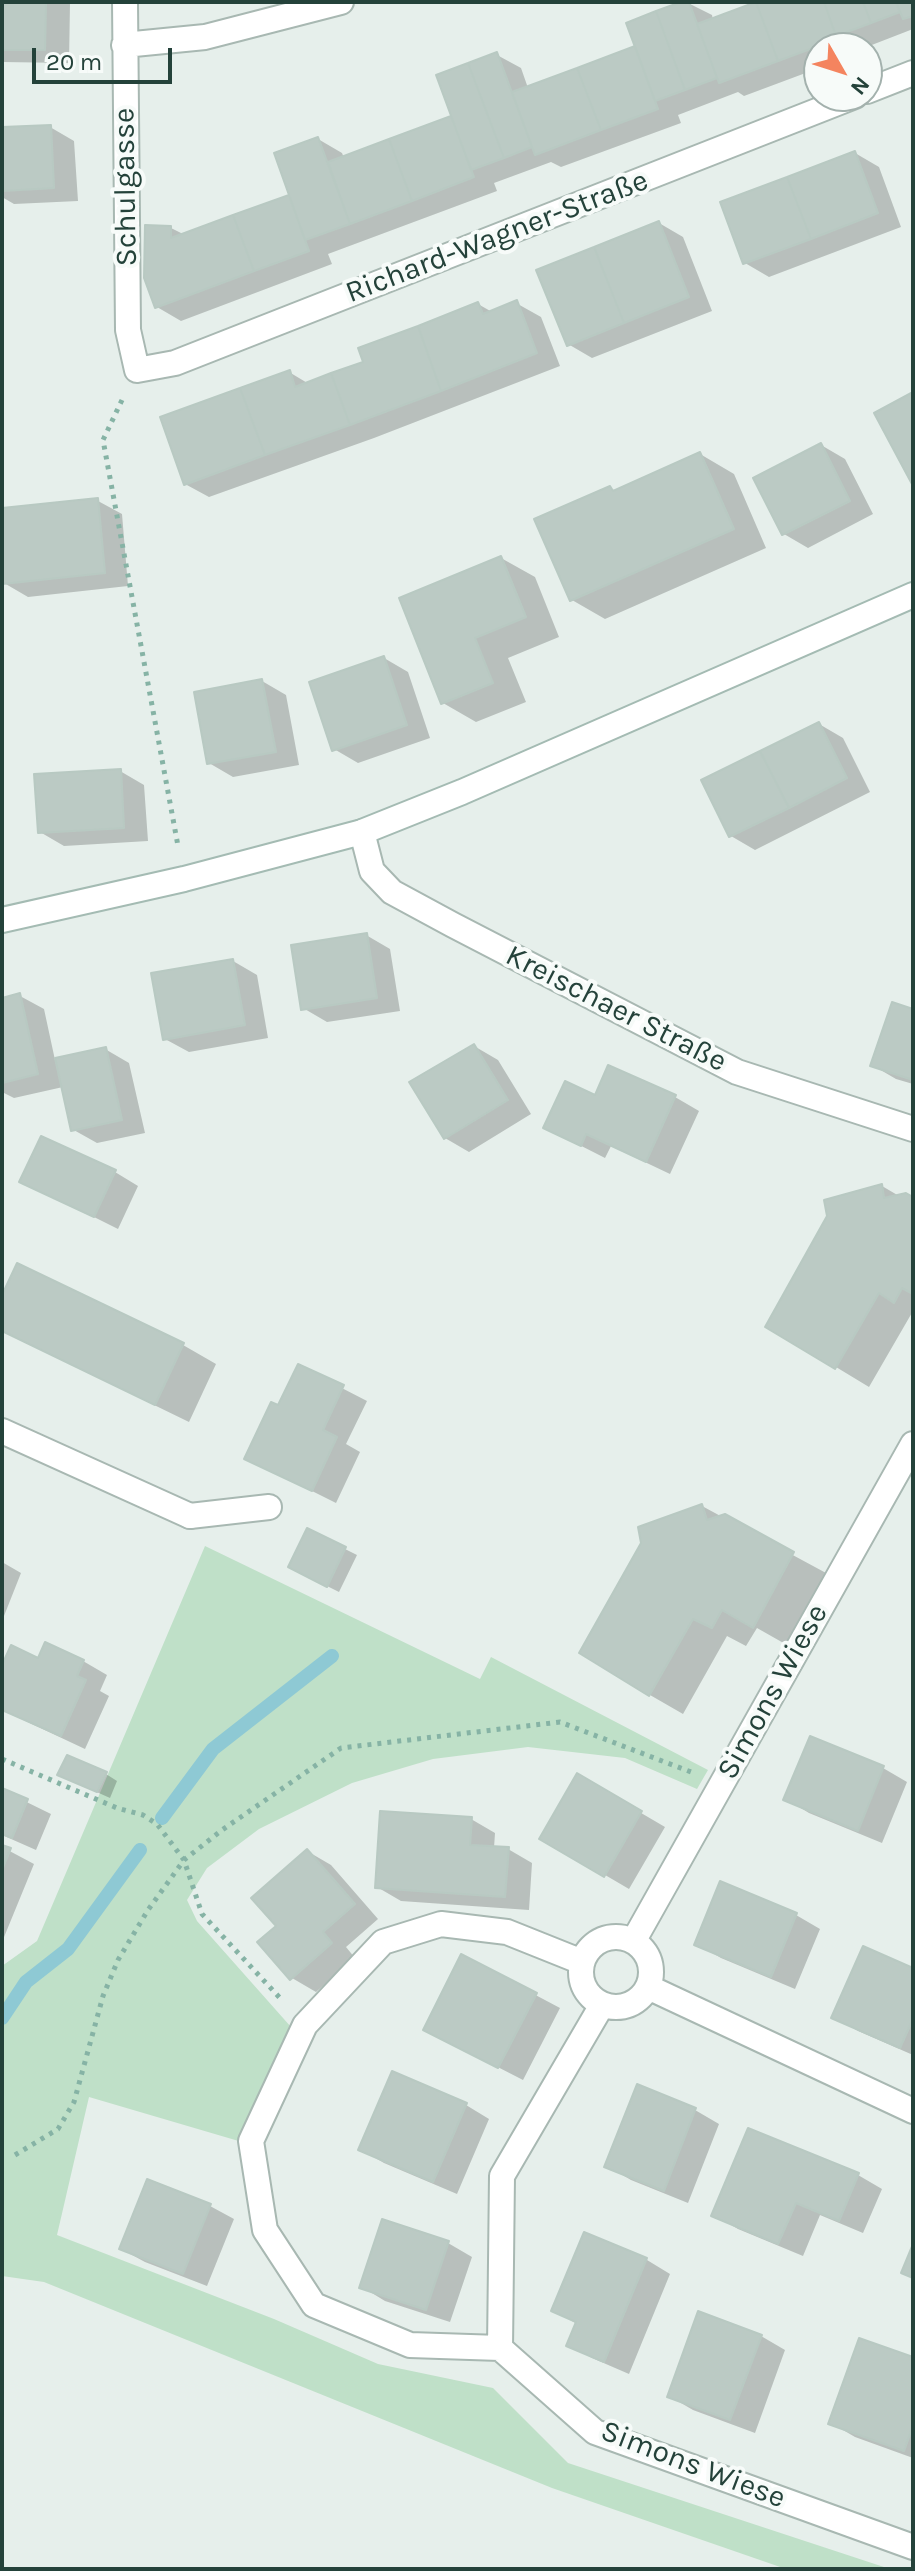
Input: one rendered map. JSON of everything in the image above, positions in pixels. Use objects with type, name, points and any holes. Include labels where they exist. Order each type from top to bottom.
[{"type":"street","name":"Schulgasse","points":[[125,2],[128,330],[137,370]]},
{"type":"street","points":[[124,45],[205,37],[341,2]]},
{"type":"street","points":[[883,85],[913,73]]},
{"type":"street","name":"Richard-Wagner-Straße","points":[[137,370],[175,363],[814,112]]},
{"type":"street","points":[[2,920],[184,879],[362,832],[462,792],[913,595]]},
{"type":"street","name":"Kreischaer Straße","points":[[362,832],[372,871],[392,892],[453,925],[737,1072],[913,1129]]},
{"type":"street","points":[[2,1431],[190,1516],[269,1507]]},
{"type":"street","name":"Simons Wiese","points":[[634,1940],[913,1444]]},
{"type":"street","points":[[582,1962],[507,1932],[441,1924],[383,1942],[305,2025],[251,2141],[265,2230],[314,2305],[410,2345],[500,2348],[502,2176],[602,2005]]},
{"type":"street","points":[[612,1936],[634,1940],[648,1955],[652,1974],[648,1987],[634,2002],[618,2007],[602,2005],[589,1995],[582,1981],[582,1962],[592,1945],[612,1936]]},
{"type":"street","points":[[648,1987],[913,2111]]},
{"type":"street","name":"Simons Wiese","points":[[500,2348],[595,2432],[912,2543]]},
{"type":"path","points":[[137,370],[103,440],[184,879]]},
{"type":"path","points":[[15,2155],[58,2129],[74,2102],[103,1996],[118,1960],[148,1910],[184,1860],[341,1748],[560,1722],[722,1784]]},
{"type":"path","points":[[2,1759],[117,1808],[143,1815],[157,1824],[184,1860],[202,1914],[305,2025]]},
{"type":"green space","points":[[205,1546],[480,1679],[491,1657],[708,1770],[697,1789],[625,1758],[528,1747],[433,1759],[352,1783],[259,1829],[207,1868],[187,1900],[197,1921],[291,2027],[242,2142],[89,2097],[57,2235],[274,2319],[378,2364],[493,2388],[568,2463],[890,2569],[786,2569],[552,2488],[44,2282],[2,2276],[2,1966],[37,1941]]},
{"type":"building","points":[[2,2],[46,2],[45,50],[2,50]]},
{"type":"building","points":[[689,2],[717,78],[685,90],[656,11]]},
{"type":"building","points":[[756,2],[824,2],[835,32],[803,32],[803,52],[778,61]]},
{"type":"building","points":[[756,2],[778,61],[719,83],[697,24]]},
{"type":"building","points":[[824,2],[863,2],[871,23],[847,32],[835,32]]},
{"type":"building","points":[[863,2],[896,2],[900,12],[871,23]]},
{"type":"building","points":[[896,2],[913,2],[913,16],[903,19]]},
{"type":"building","points":[[656,11],[685,90],[655,101],[626,23]]},
{"type":"building","points":[[635,46],[658,109],[601,130],[577,68]]},
{"type":"building","points":[[497,52],[532,147],[504,158],[468,63]]},
{"type":"building","points":[[468,63],[504,158],[471,170],[436,75]]},
{"type":"building","points":[[577,68],[601,130],[535,155],[512,92]]},
{"type":"building","points":[[451,116],[474,177],[412,201],[389,139]]},
{"type":"building","points":[[51,125],[54,188],[2,191],[2,127]]},
{"type":"building","points":[[318,137],[350,224],[305,240],[274,153]]},
{"type":"building","points":[[389,139],[412,201],[350,224],[328,162]]},
{"type":"building","points":[[855,151],[878,213],[811,239],[787,177]]},
{"type":"building","points":[[787,177],[811,239],[743,264],[720,202]]},
{"type":"building","points":[[289,195],[309,251],[254,271],[233,215]]},
{"type":"building","points":[[233,215],[254,271],[155,308],[144,278],[145,225],[171,226],[171,238]]},
{"type":"building","points":[[659,221],[689,297],[624,323],[594,247]]},
{"type":"building","points":[[594,247],[624,323],[567,346],[536,270]]},
{"type":"building","points":[[517,300],[537,353],[441,391],[418,326],[478,302],[483,314]]},
{"type":"building","points":[[418,326],[441,391],[350,425],[331,373],[363,362],[358,348]]},
{"type":"building","points":[[290,370],[295,387],[331,373],[350,425],[265,455],[240,388]]},
{"type":"building","points":[[240,388],[265,455],[184,485],[160,417]]},
{"type":"building","points":[[913,392],[913,486],[874,413]]},
{"type":"building","points":[[821,443],[850,501],[782,535],[753,478]]},
{"type":"building","points":[[700,452],[734,529],[570,601],[534,519],[610,486],[613,491]]},
{"type":"building","points":[[98,498],[105,573],[2,584],[2,508]]},
{"type":"building","points":[[501,556],[526,617],[475,638],[493,683],[441,704],[399,598]]},
{"type":"building","points":[[384,656],[407,725],[332,751],[309,682]]},
{"type":"building","points":[[262,679],[276,752],[207,764],[194,692]]},
{"type":"building","points":[[819,722],[847,778],[789,808],[760,751]]},
{"type":"building","points":[[760,751],[789,808],[729,837],[701,780]]},
{"type":"building","points":[[121,769],[124,828],[38,833],[34,774]]},
{"type":"building","points":[[367,933],[377,998],[301,1010],[291,945]]},
{"type":"building","points":[[233,959],[245,1025],[163,1040],[151,973]]},
{"type":"building","points":[[20,993],[38,1074],[2,1083],[2,998]]},
{"type":"building","points":[[892,1002],[913,1009],[913,1080],[870,1066]]},
{"type":"building","points":[[474,1044],[508,1100],[444,1139],[409,1082]]},
{"type":"building","points":[[106,1047],[122,1120],[71,1131],[55,1058]]},
{"type":"building","points":[[608,1065],[676,1095],[646,1162],[586,1134],[581,1146],[543,1128],[565,1081],[595,1095]]},
{"type":"building","points":[[41,1136],[116,1170],[94,1217],[19,1182]]},
{"type":"building","points":[[882,1184],[884,1198],[906,1193],[913,1197],[913,1294],[902,1288],[894,1303],[879,1293],[835,1369],[765,1327],[827,1216],[824,1200]]},
{"type":"building","points":[[17,1263],[184,1343],[155,1405],[2,1331],[2,1295]]},
{"type":"building","points":[[298,1364],[344,1385],[323,1430],[337,1437],[312,1491],[244,1459],[271,1402],[278,1405]]},
{"type":"building","points":[[702,1504],[707,1520],[725,1514],[794,1552],[753,1628],[722,1610],[712,1628],[693,1619],[649,1696],[579,1653],[641,1543],[638,1527]]},
{"type":"building","points":[[307,1528],[346,1547],[327,1587],[288,1567]]},
{"type":"building","points":[[45,1642],[84,1660],[77,1676],[86,1680],[61,1736],[2,1710],[2,1665],[11,1645],[38,1658]]},
{"type":"building","points":[[810,1736],[884,1766],[858,1831],[783,1800]]},
{"type":"building","points":[[67,1755],[107,1772],[97,1792],[57,1775]]},
{"type":"building","points":[[577,1773],[642,1811],[604,1877],[539,1839]]},
{"type":"building","points":[[2,1788],[28,1799],[12,1838],[2,1834]]},
{"type":"building","points":[[380,1811],[472,1817],[470,1845],[509,1847],[505,1897],[375,1888]]},
{"type":"building","points":[[2,1845],[11,1848],[2,1870]]},
{"type":"building","points":[[307,1849],[355,1904],[323,1932],[332,1943],[290,1980],[257,1942],[276,1926],[251,1898]]},
{"type":"building","points":[[720,1881],[797,1913],[771,1977],[694,1945]]},
{"type":"building","points":[[863,1946],[913,1968],[913,2019],[900,2048],[831,2018]]},
{"type":"building","points":[[461,1954],[537,1993],[498,2068],[423,2030]]},
{"type":"building","points":[[392,2071],[467,2103],[433,2182],[358,2150]]},
{"type":"building","points":[[637,2084],[696,2108],[664,2191],[604,2167]]},
{"type":"building","points":[[748,2128],[859,2173],[839,2221],[796,2203],[778,2244],[711,2216]]},
{"type":"building","points":[[147,2179],[211,2204],[183,2274],[119,2249]]},
{"type":"building","points":[[382,2219],[449,2241],[426,2310],[359,2288]]},
{"type":"building","points":[[584,2232],[647,2258],[604,2362],[566,2346],[576,2322],[551,2311]]},
{"type":"building","points":[[913,2244],[913,2278],[901,2273]]},
{"type":"building","points":[[698,2311],[762,2335],[730,2420],[667,2397]]},
{"type":"building","points":[[859,2338],[913,2357],[913,2426],[904,2451],[828,2424]]},
{"type":"waterway","points":[[162,1818],[213,1749],[332,1656]]},
{"type":"waterway","points":[[2,2018],[26,1982],[68,1949],[140,1850]]}]
